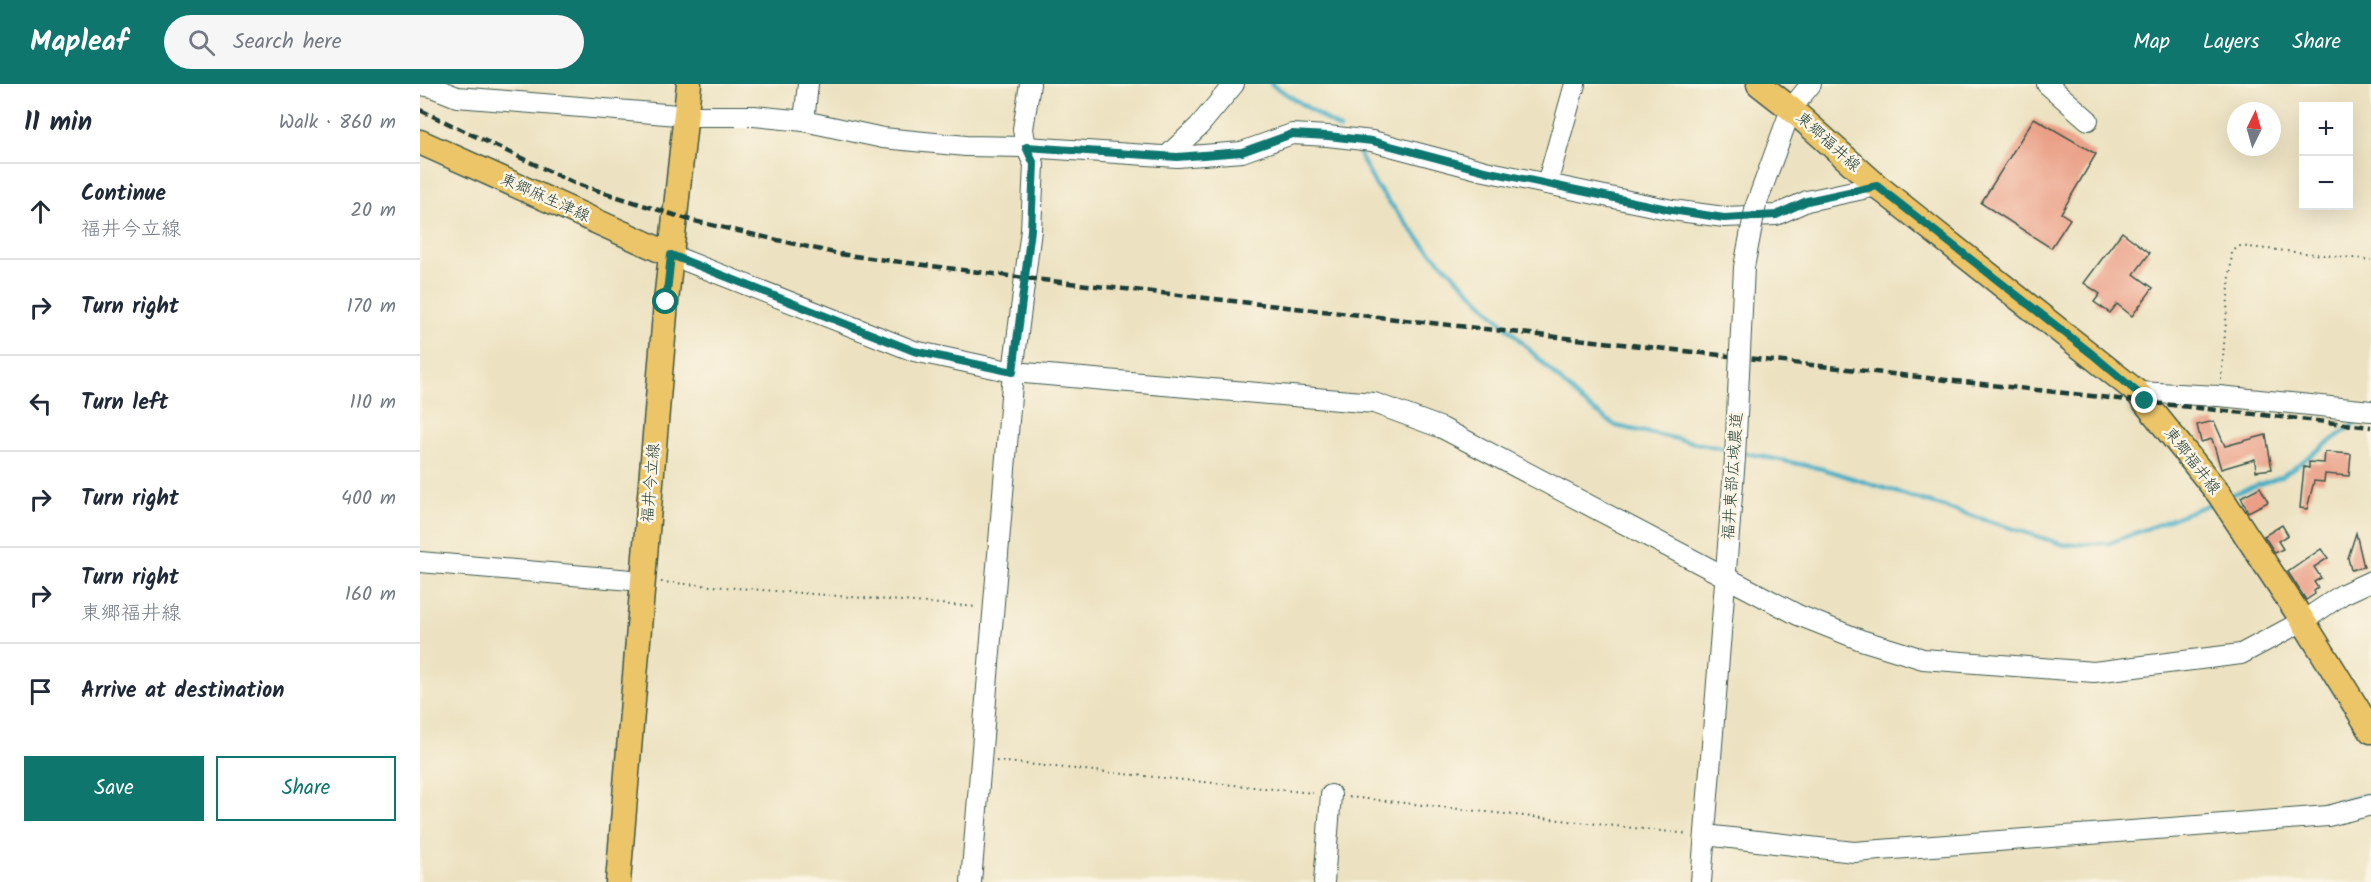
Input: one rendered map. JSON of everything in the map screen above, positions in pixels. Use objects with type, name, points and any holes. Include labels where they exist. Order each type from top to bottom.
[{"type":"main road","name":"福井今立線","points":[[618,882],[671,255],[688,84]]},
{"type":"main road","name":"東郷福井線","points":[[1759,84],[1791,109],[1877,186],[2137,392],[2219,494],[2367,716]]},
{"type":"main road","name":"東郷麻生津線","points":[[420,142],[671,255]]},
{"type":"street","points":[[804,121],[808,84]]},
{"type":"street","points":[[971,882],[1013,372],[1031,230],[1034,164],[1026,147],[1023,129],[1030,84]]},
{"type":"street","points":[[1167,156],[1199,126],[1234,84]]},
{"type":"street","points":[[1547,184],[1575,84]]},
{"type":"street","name":"福井東部広域農道","points":[[1701,882],[1735,458],[1744,267],[1756,205],[1791,109],[1811,84]]},
{"type":"street","points":[[2047,84],[2088,120]]},
{"type":"street","points":[[428,85],[457,97],[686,116],[754,116],[804,121],[883,138],[966,146],[1026,147],[1167,156],[1242,152],[1292,134],[1328,136],[1372,141],[1485,171],[1672,210],[1724,218],[1776,215],[1807,201],[1877,186]]},
{"type":"street","points":[[671,255],[914,351],[1013,372],[1374,403],[1442,428],[1798,615],[1861,640],[1923,659],[2094,672],[2241,654],[2303,621],[2343,594],[2371,581]]},
{"type":"street","points":[[2137,392],[2219,396],[2365,410]]},
{"type":"street","points":[[420,562],[643,581]]},
{"type":"street","points":[[1324,882],[1331,795]]},
{"type":"street","points":[[1705,835],[1854,852],[2328,816],[2371,805]]},
{"type":"path","points":[[2219,396],[2232,252],[2239,246],[2371,260]]},
{"type":"path","points":[[643,581],[993,608]]},
{"type":"building","points":[[2034,118],[2096,154],[2061,213],[2070,219],[2051,248],[1981,203]]},
{"type":"building","points":[[2122,232],[2150,253],[2134,274],[2153,288],[2132,316],[2117,304],[2110,313],[2094,302],[2100,294],[2084,283]]},
{"type":"building","points":[[2214,421],[2225,446],[2266,435],[2272,469],[2256,471],[2255,459],[2221,469],[2212,439],[2201,442],[2197,425]]},
{"type":"building","points":[[2325,452],[2351,454],[2349,476],[2325,474],[2324,482],[2314,481],[2307,509],[2300,508],[2304,467],[2309,468],[2309,462],[2324,463]]},
{"type":"building","points":[[2260,487],[2268,502],[2248,512],[2241,497]]},
{"type":"building","points":[[2282,525],[2288,535],[2278,541],[2283,549],[2275,553],[2264,536]]},
{"type":"building","points":[[2356,533],[2364,567],[2351,570],[2348,558]]},
{"type":"building","points":[[2321,549],[2328,558],[2314,567],[2321,578],[2314,582],[2318,588],[2314,591],[2315,594],[2306,600],[2288,572]]},
{"type":"waterway","points":[[1271,84],[1340,129]]},
{"type":"waterway","points":[[1358,152],[1376,186],[1425,246],[1582,402],[1616,426],[1730,450]]},
{"type":"waterway","points":[[2230,495],[2282,476],[2364,417]]},
{"type":"waterway","points":[[1741,452],[1823,469],[2065,545],[2110,543],[2215,502]]},
{"type":"waterway","points":[[2260,811],[2328,804],[2371,795]]},
{"type":"railway","points":[[420,110],[574,183],[690,220],[839,254],[1025,278],[2371,427]]},
{"type":"route","points":[[666,302],[671,255],[914,351],[1013,372],[1031,230],[1034,164],[1026,147],[1177,157],[1242,152],[1292,134],[1328,136],[1372,141],[1485,171],[1672,210],[1724,218],[1776,215],[1807,201],[1877,186],[2092,354],[2145,401]]}]
